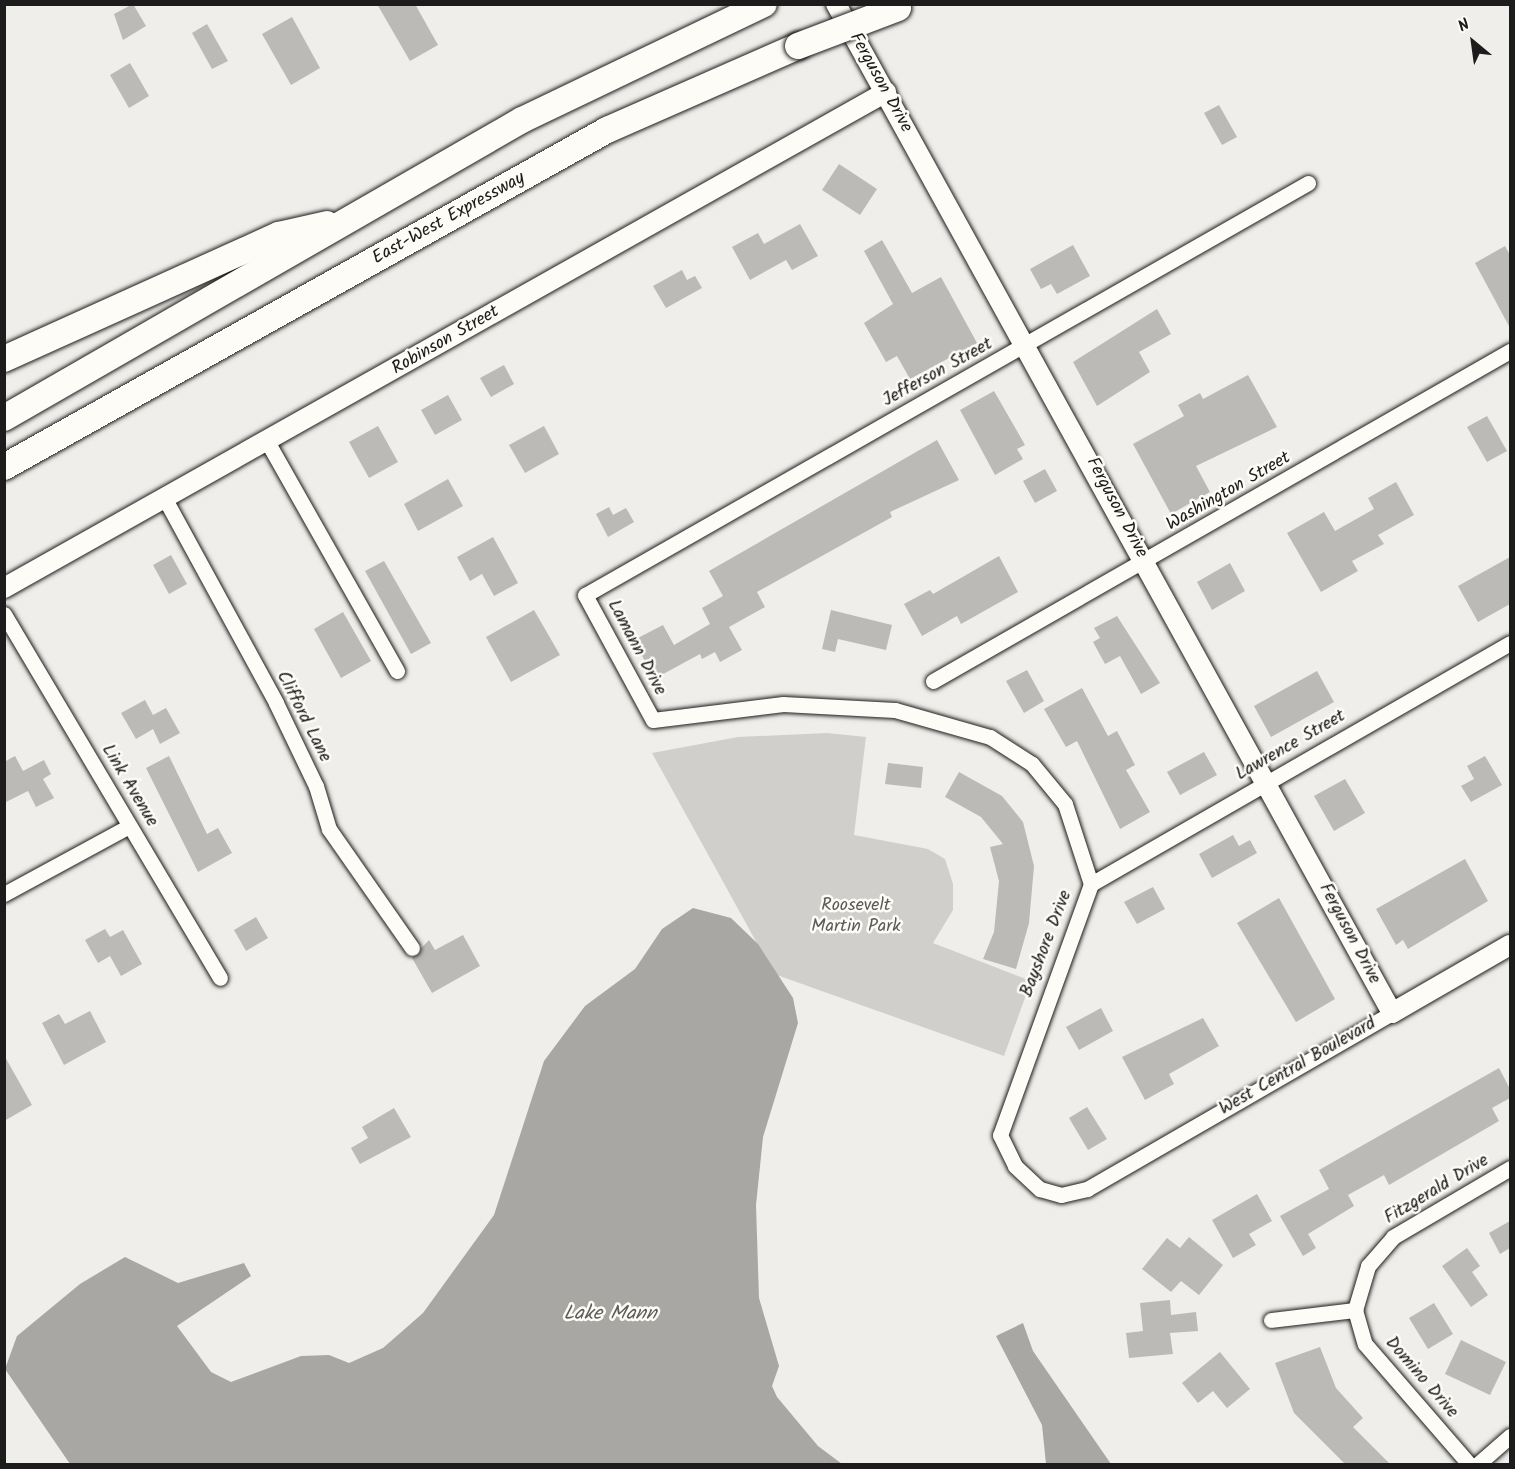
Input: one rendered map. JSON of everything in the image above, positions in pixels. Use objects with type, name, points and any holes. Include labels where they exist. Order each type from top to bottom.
[{"type":"highway","points":[[4,418],[290,259],[336,222],[637,61],[764,4]]},
{"type":"highway","name":"East-West Expressway","points":[[4,467],[607,130],[798,46],[904,6]]},
{"type":"highway","points":[[4,360],[279,235],[336,222]]},
{"type":"street","name":"Ferguson Drive","points":[[836,4],[1028,345],[1392,1013]]},
{"type":"street","name":"Robinson Street","points":[[4,588],[268,442],[885,92]]},
{"type":"street","name":"Jefferson Street","points":[[585,595],[1028,345],[1308,183]]},
{"type":"street","name":"Washington Street","points":[[933,681],[1146,563],[1510,351]]},
{"type":"street","points":[[268,442],[397,671]]},
{"type":"street","name":"Clifford Lane","points":[[165,499],[276,703],[316,786],[329,828],[412,948]]},
{"type":"street","name":"Lamann Drive","points":[[585,595],[653,720]]},
{"type":"street","name":"Link Avenue","points":[[4,614],[220,978]]},
{"type":"street","name":"Lawrence Street","points":[[1091,884],[1510,643]]},
{"type":"street","name":"Bayshore Drive","points":[[653,720],[783,704],[895,710],[990,737],[1032,764],[1065,804],[1091,884],[1000,1134],[1015,1166],[1040,1189],[1062,1195],[1087,1189]]},
{"type":"street","points":[[4,894],[129,826]]},
{"type":"street","name":"West Central Boulevard","points":[[1087,1189],[1510,945]]},
{"type":"street","name":"Fitzgerald Drive","points":[[1355,1310],[1368,1266],[1393,1237],[1510,1168]]},
{"type":"street","points":[[1271,1320],[1355,1310]]},
{"type":"street","name":"Domino Drive","points":[[1355,1310],[1365,1344],[1469,1464]]},
{"type":"street","points":[[1478,1464],[1510,1436]]},
{"type":"green space","name":"Roosevelt Martin Park","points":[[827,733],[866,737],[854,835],[928,849],[945,859],[953,884],[953,910],[933,943],[1031,981],[1004,1056],[774,974],[652,753],[738,737]]},
{"type":"water","name":"Lake Mann","points":[[693,908],[731,918],[758,944],[793,998],[798,1023],[763,1137],[756,1205],[759,1298],[779,1366],[772,1386],[777,1397],[818,1446],[842,1464],[70,1464],[5,1369],[17,1336],[80,1284],[125,1257],[178,1283],[244,1263],[251,1276],[177,1326],[211,1372],[231,1382],[301,1356],[329,1355],[349,1363],[383,1348],[423,1313],[494,1215],[544,1061],[585,1006],[635,969],[662,929]]},
{"type":"water","points":[[1023,1323],[1033,1351],[1111,1464],[1046,1464],[1042,1425],[996,1336]]},
{"type":"building","points":[[133,4],[146,26],[123,40],[114,14]]},
{"type":"building","points":[[377,4],[415,4],[438,45],[410,61]]},
{"type":"building","points":[[292,17],[320,68],[291,85],[262,34]]},
{"type":"building","points":[[207,24],[228,61],[212,69],[192,33]]},
{"type":"building","points":[[130,63],[149,96],[129,108],[110,75]]},
{"type":"building","points":[[1219,105],[1237,137],[1222,145],[1204,113]]},
{"type":"building","points":[[839,164],[877,189],[860,215],[822,190]]},
{"type":"building","points":[[800,224],[818,256],[792,270],[786,260],[750,280],[732,247],[758,233],[764,244]]},
{"type":"building","points":[[882,240],[912,293],[941,277],[977,343],[910,379],[897,356],[886,362],[864,323],[893,304],[864,251]]},
{"type":"building","points":[[1073,245],[1090,276],[1057,294],[1051,284],[1041,289],[1030,269]]},
{"type":"building","points":[[1505,246],[1510,255],[1510,328],[1475,263]]},
{"type":"building","points":[[682,270],[687,280],[695,276],[702,288],[666,308],[653,286]]},
{"type":"building","points":[[1157,309],[1171,334],[1139,352],[1150,372],[1097,406],[1073,362]]},
{"type":"building","points":[[504,365],[514,384],[491,397],[480,378]]},
{"type":"building","points":[[1248,375],[1277,427],[1196,466],[1210,492],[1171,514],[1133,444],[1184,416],[1178,405],[1200,393],[1203,399]]},
{"type":"building","points":[[994,391],[1025,445],[1017,449],[1023,459],[995,475],[960,410]]},
{"type":"building","points":[[448,395],[462,420],[435,435],[421,410]]},
{"type":"building","points":[[1487,416],[1507,451],[1487,462],[1467,427]]},
{"type":"building","points":[[378,426],[398,462],[369,478],[349,442]]},
{"type":"building","points":[[544,426],[559,454],[525,473],[509,445]]},
{"type":"building","points":[[937,440],[959,480],[890,512],[892,517],[757,592],[765,607],[729,627],[742,650],[720,662],[715,652],[702,659],[700,654],[654,679],[634,640],[663,625],[674,645],[710,624],[702,608],[723,596],[709,571]]},
{"type":"building","points":[[1045,469],[1057,491],[1035,503],[1023,481]]},
{"type":"building","points":[[448,479],[463,506],[418,531],[404,504]]},
{"type":"building","points":[[1396,482],[1414,515],[1378,535],[1384,544],[1352,561],[1358,571],[1321,592],[1287,533],[1324,512],[1335,531],[1374,509],[1368,498]]},
{"type":"building","points":[[609,507],[613,515],[626,508],[634,522],[608,537],[596,514]]},
{"type":"building","points":[[493,537],[518,583],[494,596],[482,574],[470,581],[457,557]]},
{"type":"building","points":[[171,555],[187,584],[169,594],[153,565]]},
{"type":"building","points":[[999,556],[1018,592],[961,624],[957,616],[922,636],[904,604],[930,590],[933,594]]},
{"type":"building","points":[[1510,557],[1510,604],[1478,622],[1458,586]]},
{"type":"building","points":[[384,561],[431,643],[411,654],[365,571]]},
{"type":"building","points":[[1230,563],[1245,591],[1212,610],[1197,582]]},
{"type":"building","points":[[534,610],[560,655],[511,682],[486,637]]},
{"type":"building","points":[[831,610],[892,625],[886,650],[838,639],[835,652],[822,649]]},
{"type":"building","points":[[343,612],[371,661],[341,678],[314,629]]},
{"type":"building","points":[[1117,616],[1160,683],[1141,694],[1120,656],[1105,664],[1093,642],[1100,638],[1094,628]]},
{"type":"building","points":[[1027,670],[1044,701],[1024,713],[1006,681]]},
{"type":"building","points":[[1317,671],[1334,702],[1271,737],[1254,706]]},
{"type":"building","points":[[1082,688],[1108,736],[1117,731],[1135,765],[1126,770],[1150,812],[1120,829],[1077,741],[1066,747],[1044,709]]},
{"type":"building","points":[[145,700],[153,715],[166,708],[180,733],[160,744],[153,729],[136,739],[121,713]]},
{"type":"building","points":[[1204,752],[1217,775],[1180,795],[1167,772]]},
{"type":"building","points":[[15,756],[23,771],[44,760],[51,774],[43,779],[54,798],[36,807],[28,791],[4,803],[4,762]]},
{"type":"building","points":[[169,756],[207,834],[218,828],[232,853],[198,872],[146,768]]},
{"type":"building","points":[[1485,756],[1502,785],[1471,802],[1461,786],[1474,779],[1467,766]]},
{"type":"building","points":[[888,763],[923,767],[921,788],[885,784]]},
{"type":"building","points":[[959,772],[1002,796],[1023,822],[1034,866],[1029,923],[1016,969],[983,959],[994,932],[999,881],[990,847],[1003,844],[981,817],[945,797]]},
{"type":"building","points":[[1345,779],[1365,813],[1334,831],[1314,796]]},
{"type":"building","points":[[1233,835],[1239,846],[1250,840],[1257,853],[1212,878],[1199,854]]},
{"type":"building","points":[[1465,859],[1488,901],[1408,949],[1403,940],[1396,945],[1376,909]]},
{"type":"building","points":[[1153,887],[1165,909],[1137,924],[1124,902]]},
{"type":"building","points":[[1279,898],[1335,999],[1296,1022],[1237,923]]},
{"type":"building","points":[[256,917],[268,938],[246,951],[234,930]]},
{"type":"building","points":[[105,929],[110,937],[123,930],[142,964],[121,976],[110,956],[98,963],[85,940]]},
{"type":"building","points":[[463,935],[480,966],[432,993],[412,958],[429,940],[435,950]]},
{"type":"building","points":[[1101,1008],[1113,1031],[1079,1050],[1066,1027]]},
{"type":"building","points":[[90,1011],[106,1042],[64,1065],[42,1023],[59,1014],[65,1024]]},
{"type":"building","points":[[1203,1018],[1219,1046],[1169,1074],[1174,1084],[1145,1100],[1122,1057]]},
{"type":"building","points":[[4,1055],[32,1105],[4,1121]]},
{"type":"building","points":[[1499,1068],[1510,1089],[1510,1098],[1492,1108],[1499,1121],[1389,1185],[1384,1175],[1348,1195],[1354,1206],[1308,1234],[1316,1248],[1303,1256],[1280,1216],[1329,1189],[1319,1170]]},
{"type":"building","points":[[1087,1107],[1107,1139],[1088,1150],[1069,1118]]},
{"type":"building","points":[[394,1108],[411,1137],[360,1164],[351,1148],[368,1138],[362,1127]]},
{"type":"building","points":[[1257,1194],[1272,1221],[1249,1234],[1256,1245],[1233,1258],[1212,1220]]},
{"type":"building","points":[[1510,1221],[1510,1248],[1500,1254],[1489,1233]]},
{"type":"building","points":[[1189,1237],[1223,1265],[1199,1295],[1181,1281],[1171,1292],[1142,1269],[1167,1238],[1180,1248]]},
{"type":"building","points":[[1467,1248],[1480,1266],[1472,1272],[1488,1295],[1471,1307],[1442,1266]]},
{"type":"building","points":[[1170,1300],[1171,1315],[1196,1312],[1198,1331],[1170,1333],[1173,1354],[1129,1358],[1126,1333],[1143,1331],[1140,1303]]},
{"type":"building","points":[[1434,1303],[1453,1334],[1428,1349],[1409,1318]]},
{"type":"building","points":[[1461,1340],[1506,1362],[1490,1395],[1445,1374]]},
{"type":"building","points":[[1320,1347],[1336,1388],[1363,1418],[1353,1427],[1390,1464],[1345,1464],[1294,1413],[1275,1363]]},
{"type":"building","points":[[1220,1352],[1250,1389],[1227,1408],[1213,1391],[1198,1403],[1182,1383]]}]
